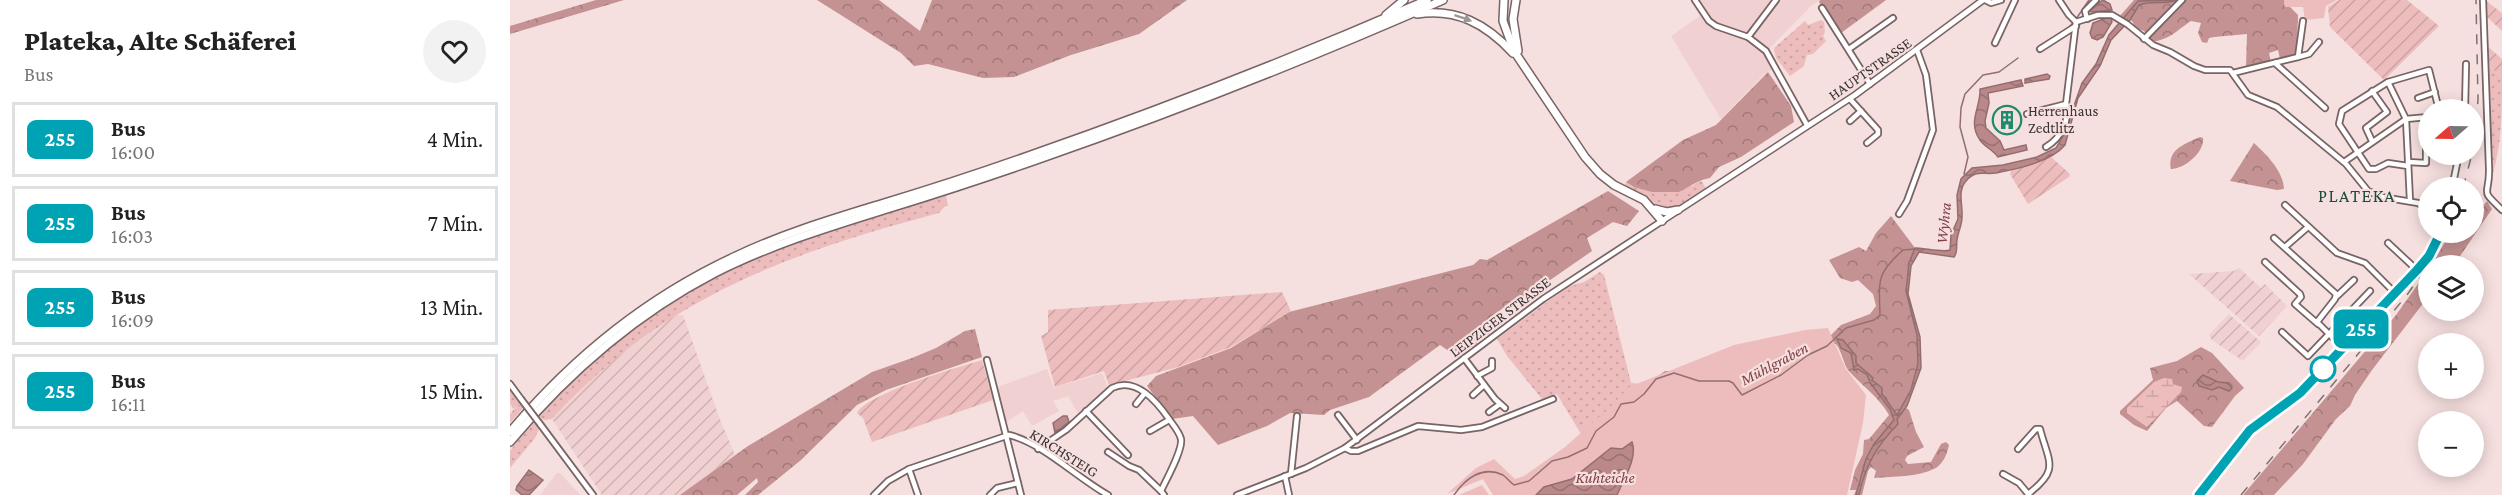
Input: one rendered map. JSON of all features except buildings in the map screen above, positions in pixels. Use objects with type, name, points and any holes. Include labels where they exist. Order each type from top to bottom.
[{"type":"highway","points":[[1368,25],[1404,0]]},
{"type":"highway","points":[[510,432],[560,377],[616,328],[671,291],[736,255],[805,228],[988,170],[1115,125],[1227,83],[1427,0]]},
{"type":"highway","points":[[510,442],[560,386],[619,334],[678,294],[739,261],[807,235],[1112,133],[1271,72],[1443,0]]},
{"type":"highway","points":[[1504,0],[1503,16],[1506,30],[1521,63]]},
{"type":"highway","points":[[1516,0],[1513,19],[1515,41],[1521,63]]},
{"type":"highway","points":[[1406,16],[1437,12],[1459,15],[1479,23],[1498,38],[1521,63],[1600,174],[1620,188],[1644,200],[1662,221]]},
{"type":"highway","points":[[1652,208],[1660,212],[1678,210]]},
{"type":"main road","name":"HAUPTSTRASSE","points":[[1662,221],[1850,99],[1984,0]]},
{"type":"street","points":[[1695,0],[1709,21],[1716,26],[1748,37],[1766,51],[1807,126]]},
{"type":"street","points":[[1748,37],[1776,0]]},
{"type":"street","points":[[1984,0],[1989,3],[2001,0]]},
{"type":"street","points":[[1995,43],[2015,0]]},
{"type":"street","points":[[2046,147],[2060,135],[2067,111],[2075,22],[2060,0]]},
{"type":"street","points":[[2087,19],[2085,11],[2096,0]]},
{"type":"street","points":[[2144,39],[2182,0]]},
{"type":"street","points":[[2482,0],[2489,168],[2486,196],[2502,210]]},
{"type":"street","points":[[1822,8],[1870,84]]},
{"type":"street","points":[[2040,49],[2075,22],[2108,14],[2121,19],[2144,39],[2200,68],[2226,69],[2233,73],[2248,95],[2272,103],[2344,162],[2368,191],[2382,197],[2418,204]]},
{"type":"street","points":[[1849,49],[1893,18]]},
{"type":"street","points":[[2298,57],[2303,21]]},
{"type":"street","points":[[2233,73],[2309,54],[2319,42]]},
{"type":"street","points":[[1899,214],[1907,201],[1933,130],[1926,75],[1917,50]]},
{"type":"street","points":[[2275,63],[2325,108]]},
{"type":"street","points":[[2465,99],[2466,63]]},
{"type":"street","points":[[2418,163],[2388,163],[2372,171],[2339,124],[2341,112],[2388,82],[2429,70],[2437,99]]},
{"type":"street","points":[[2388,82],[2406,118],[2410,201]]},
{"type":"street","points":[[2372,91],[2387,112],[2366,128],[2372,141]]},
{"type":"street","points":[[2418,98],[2435,92]]},
{"type":"street","points":[[1850,99],[1878,130],[1878,134],[1867,143]]},
{"type":"street","points":[[2026,114],[2066,104]]},
{"type":"street","points":[[1850,121],[1861,111]]},
{"type":"street","points":[[2344,162],[2406,118],[2418,117]]},
{"type":"street","points":[[2284,206],[2340,255],[2362,261],[2395,293]]},
{"type":"street","name":"LEIPZIGER STRASSE","points":[[1237,495],[1292,474],[1345,448],[1543,299],[1662,221]]},
{"type":"street","points":[[2285,247],[2308,227]]},
{"type":"street","points":[[2274,238],[2337,296]]},
{"type":"street","points":[[2388,243],[2417,270]]},
{"type":"street","points":[[2199,495],[2250,430],[2294,398],[2417,270],[2429,256],[2436,243]]},
{"type":"street","points":[[2265,262],[2300,294],[2301,297],[2295,304],[2343,348]]},
{"type":"street","points":[[2318,324],[2317,319],[2354,280]]},
{"type":"street","points":[[2282,332],[2308,356],[2370,291]]},
{"type":"street","points":[[1464,358],[1502,406],[1489,412]]},
{"type":"street","points":[[987,360],[1021,495]]},
{"type":"street","points":[[1477,376],[1492,368],[1492,361]]},
{"type":"street","points":[[510,384],[593,495]]},
{"type":"street","points":[[1473,395],[1484,385]]},
{"type":"street","points":[[1038,448],[1066,430],[1116,386],[1131,386],[1156,402],[1181,438],[1180,447],[1163,493],[1139,470],[1108,452]]},
{"type":"street","points":[[1136,404],[1144,393]]},
{"type":"street","points":[[1345,448],[1358,451],[1421,425],[1461,430],[1482,427],[1553,399]]},
{"type":"street","points":[[1086,411],[1128,455]]},
{"type":"street","points":[[1338,415],[1357,440]]},
{"type":"street","points":[[1288,486],[1292,474],[1296,416]]},
{"type":"street","points":[[1150,431],[1169,420]]},
{"type":"street","points":[[2003,474],[2019,483],[2029,494],[2049,476],[2050,469],[2040,429],[2036,429],[2018,449]]},
{"type":"street","points":[[874,495],[888,482],[909,469],[1005,435]]},
{"type":"street","name":"KIRCHSTEIG","points":[[1005,435],[1038,448],[1108,495]]},
{"type":"street","points":[[909,469],[918,495]]},
{"type":"street","points":[[1285,476],[1289,495]]},
{"type":"street","points":[[990,495],[997,488],[1017,483]]},
{"type":"shaded area","points":[[1690,0],[1820,0],[1810,7],[1769,49],[1773,69],[1764,74],[1721,119],[1671,36],[1700,16]]},
{"type":"shaded area","points":[[2239,268],[2261,288],[2265,284],[2287,306],[2259,336],[2189,274],[2234,271]]},
{"type":"shaded area","points":[[2229,314],[2261,342],[2243,361],[2212,340],[2209,335]]},
{"type":"shaded area","points":[[676,315],[683,315],[735,455],[680,495],[602,495],[552,419],[609,362]]},
{"type":"shaded area","points":[[1047,369],[1054,388],[1102,373],[1108,388],[1078,413],[1068,396],[1053,401],[1059,411],[1032,426],[1023,411],[1006,422],[998,389],[1000,386]]},
{"type":"shaded area","points":[[557,473],[560,473],[580,495],[540,495]]},
{"type":"green space","points":[[596,0],[624,0],[510,34],[510,26]]},
{"type":"green space","points":[[817,0],[879,0],[920,31],[932,0],[1187,0],[1139,34],[1071,55],[1014,77],[983,78],[928,64],[914,66],[901,53]]},
{"type":"green space","points":[[1820,0],[1886,0],[1841,33],[1824,11]]},
{"type":"green space","points":[[2134,0],[2284,0],[2285,7],[2290,7],[2298,15],[2297,50],[2294,55],[2280,59],[2278,50],[2269,53],[2271,62],[2246,67],[2247,34],[2214,37],[2209,38],[2207,43],[2202,42],[2198,33],[2201,23],[2191,21],[2169,36],[2152,42],[2144,31],[2136,28],[2132,21],[2119,17]]},
{"type":"green space","points":[[2284,0],[2337,0],[2326,6],[2324,18],[2305,20],[2303,7],[2285,7]]},
{"type":"green space","points":[[2339,0],[2407,0],[2439,26],[2384,80],[2330,27],[2328,7]]},
{"type":"green space","points":[[2485,0],[2502,13],[2502,31],[2485,15]]},
{"type":"green space","points":[[1821,20],[1824,22],[1823,36],[1826,41],[1813,54],[1807,55],[1804,66],[1790,76],[1776,58],[1774,48],[1805,21],[1808,25]]},
{"type":"green space","points":[[2485,44],[2502,59],[2502,78],[2486,63]]},
{"type":"green space","points":[[2486,63],[2502,78],[2499,144],[2490,183]]},
{"type":"green space","points":[[1768,72],[1791,106],[1794,122],[1741,157],[1719,167],[1710,178],[1701,180],[1679,192],[1652,192],[1626,182],[1683,140],[1716,125]]},
{"type":"green space","points":[[2200,137],[2203,138],[2203,143],[2193,159],[2182,166],[2171,169],[2170,162],[2174,152]]},
{"type":"green space","points":[[2254,143],[2269,158],[2281,176],[2284,189],[2277,190],[2230,181]]},
{"type":"green space","points":[[2050,156],[2070,174],[2069,177],[2028,204],[2010,174],[2012,168]]},
{"type":"green space","points":[[1701,180],[1706,189],[1672,208],[1658,206],[1624,187],[1626,182],[1634,187],[1692,186]]},
{"type":"green space","points":[[1608,191],[1639,211],[1627,226],[1613,222],[1587,238],[1592,251],[1520,301],[1503,308],[1487,321],[1491,332],[1459,358],[1440,345],[1369,397],[1330,410],[1324,415],[1290,413],[1267,426],[1218,445],[1193,416],[1172,419],[1147,386],[1156,376],[1231,348],[1289,312],[1473,265],[1480,259],[1487,260]]},
{"type":"green space","points":[[946,195],[948,206],[945,206],[939,213],[829,245],[729,286],[683,311],[638,342],[594,377],[552,419],[544,420],[538,416],[563,390],[616,343],[673,303],[735,268],[790,245]]},
{"type":"green space","points":[[2487,201],[2492,209],[2484,221],[2484,205]]},
{"type":"green space","points":[[1891,216],[1915,248],[1909,263],[1906,291],[1917,335],[1918,364],[1912,388],[1903,406],[1909,410],[1924,447],[1907,456],[1905,460],[1908,464],[1931,462],[1941,444],[1946,442],[1949,445],[1946,455],[1936,468],[1913,475],[1874,478],[1876,471],[1871,467],[1862,495],[1854,495],[1856,490],[1850,490],[1855,470],[1863,454],[1864,440],[1869,439],[1889,415],[1848,370],[1836,344],[1651,381],[1665,371],[1681,371],[1830,336],[1841,325],[1870,314],[1876,306],[1873,294],[1858,280],[1852,282],[1840,278],[1829,260],[1859,247],[1866,251],[1876,233]]},
{"type":"green space","points":[[2444,243],[2469,243],[2461,255],[2437,255]]},
{"type":"green space","points":[[1600,272],[1604,275],[1631,383],[1641,384],[1584,439],[1557,394],[1542,399],[1507,356],[1497,339],[1567,287],[1584,282]]},
{"type":"green space","points":[[2418,284],[2418,310],[2372,370],[2350,406],[2336,419],[2303,464],[2274,495],[2243,495],[2396,315]]},
{"type":"green space","points":[[1282,292],[1291,311],[1231,347],[1175,368],[1109,385],[1104,371],[1055,387],[1041,336],[1048,332],[1048,310]]},
{"type":"green space","points":[[1828,328],[1846,369],[1866,395],[1863,423],[1847,495],[1493,495],[1483,479],[1447,494],[1476,468],[1494,459],[1515,479],[1524,476],[1565,447],[1629,387],[1734,345],[1805,330]]},
{"type":"green space","points":[[975,329],[982,357],[886,390],[857,405],[801,460],[758,495],[745,495],[758,482],[757,478],[737,495],[680,495],[748,446],[872,372],[936,348],[965,331]]},
{"type":"green space","points":[[2201,347],[2212,353],[2244,388],[2235,396],[2212,427],[2204,426],[2177,401],[2166,408],[2147,431],[2134,425],[2120,414],[2120,411],[2153,380],[2150,368],[2177,361]]},
{"type":"green space","points":[[982,360],[993,400],[872,442],[863,418],[857,413],[864,405],[914,382]]},
{"type":"green space","points":[[2164,378],[2172,379],[2173,384],[2182,387],[2181,392],[2147,427],[2127,413],[2127,408],[2154,382]]},
{"type":"green space","points":[[510,389],[520,403],[513,409],[510,403]]},
{"type":"green space","points":[[521,404],[524,407],[510,423],[510,414]]},
{"type":"green space","points":[[533,420],[539,429],[535,438],[510,468],[510,451]]},
{"type":"green space","points":[[1482,485],[1489,495],[1459,495]]},
{"type":"water","points":[[2103,0],[2110,4],[2112,10],[2091,12],[2090,9]]},
{"type":"water","points":[[2178,0],[2139,5],[2130,20],[2111,40],[2100,66],[2078,98],[2065,145],[2059,151],[2033,164],[1996,173],[1976,174],[1966,181],[1962,189],[1962,220],[1954,257],[1919,252],[1911,266],[1908,294],[1920,337],[1921,368],[1907,406],[1897,419],[1898,424],[1873,457],[1859,495],[1856,495],[1866,459],[1874,444],[1894,420],[1890,409],[1867,375],[1858,369],[1854,370],[1851,353],[1841,348],[1837,339],[1843,340],[1856,356],[1856,363],[1882,388],[1882,394],[1897,415],[1911,390],[1918,364],[1917,335],[1906,291],[1909,263],[1915,248],[1950,250],[1951,235],[1958,219],[1957,195],[1961,179],[1972,168],[2003,165],[2037,157],[2056,148],[2064,134],[2082,83],[2096,64],[2109,35],[2138,1]]},
{"type":"water","points":[[2111,18],[2112,22],[2103,37],[2097,40],[2092,38],[2090,33],[2093,23]]},
{"type":"water","points":[[2047,74],[2050,76],[2049,79],[2025,83],[2025,79]]},
{"type":"water","points":[[2021,80],[2023,86],[1988,93],[1986,128],[2000,141],[2004,150],[2026,145],[2027,150],[1998,157],[1976,133],[1975,121],[1980,89]]},
{"type":"water","points":[[2203,375],[2218,382],[2228,383],[2232,388],[2229,391],[2219,387],[2212,390],[2199,386],[2197,381]]},
{"type":"water","points":[[1067,416],[1069,422],[1055,433],[1053,423]]},
{"type":"water","name":"Kuhteiche","points":[[1632,442],[1633,455],[1617,495],[1536,495],[1544,487],[1572,479],[1611,448],[1622,449]]},
{"type":"water","points":[[529,470],[543,480],[529,495],[522,495],[516,490],[517,486]]},
{"type":"waterway","name":"Mühlgraben","points":[[2076,19],[2089,0]]},
{"type":"waterway","name":"Mühlgraben","points":[[2066,30],[2073,23]]},
{"type":"waterway","name":"Mühlgraben","points":[[2039,46],[2062,33]]},
{"type":"waterway","name":"Mühlgraben","points":[[1964,174],[1968,157],[1960,127],[1961,108],[1965,94],[1983,75],[1999,72],[2018,58]]},
{"type":"waterway","name":"Mühlgraben","points":[[1454,495],[1475,475],[1495,472],[1503,475],[1514,485],[1529,481],[1552,461],[1568,457],[1587,448],[1596,431],[1614,417],[1621,404],[1634,402],[1656,379],[1674,373],[1699,381],[1729,381],[1742,395],[1781,375],[1808,355],[1827,346],[1846,328],[1874,320],[1880,315],[1880,285],[1884,272],[1903,250],[1915,249]]},
{"type":"railway","points":[[2476,0],[2478,99]]},
{"type":"railway","points":[[2466,177],[2469,165]]},
{"type":"railway","points":[[2241,495],[2407,295],[2440,243]]},
{"type":"bus line","name":"255","points":[[2199,495],[2250,430],[2294,398],[2319,374],[2417,270],[2437,243]]},
{"type":"place","name":"Herrenhaus Zedtlitz","points":[[2007,120]]},
{"type":"district","name":"PLATEKA","points":[[2357,196]]},
{"type":"water label","name":"Wyhra","points":[[1943,223]]}]
